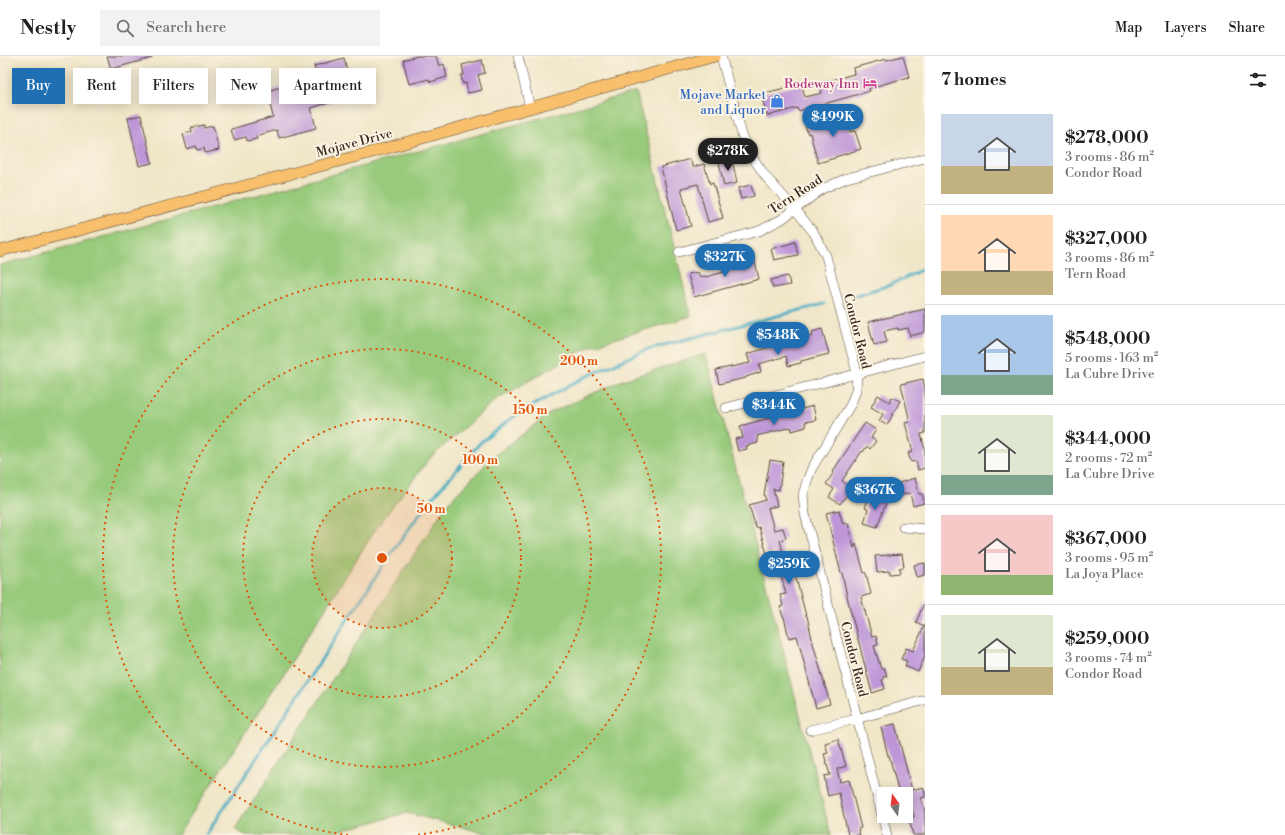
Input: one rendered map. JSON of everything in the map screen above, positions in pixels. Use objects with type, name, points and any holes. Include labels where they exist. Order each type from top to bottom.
[{"type":"main road","name":"Mojave Drive","points":[[0,251],[530,108],[715,56]]},
{"type":"street","points":[[518,56],[530,108]]},
{"type":"street","name":"Condor Road","points":[[721,56],[742,134],[753,158],[766,177],[814,233],[826,256],[857,373],[856,390],[851,404],[812,468],[803,495],[805,514],[856,719],[887,835]]},
{"type":"street","name":"Tern Road","points":[[679,252],[758,231],[782,219],[822,189],[847,178],[925,158]]},
{"type":"street","points":[[726,408],[925,356]]},
{"type":"street","points":[[903,527],[925,529]]},
{"type":"street","points":[[810,730],[925,700]]},
{"type":"green space","points":[[636,92],[691,316],[590,346],[495,400],[429,459],[377,527],[288,667],[178,835],[0,835],[0,265]]},
{"type":"green space","points":[[706,354],[831,835],[493,835],[407,813],[323,835],[245,835],[235,829],[447,504],[494,456],[552,412],[623,380]]},
{"type":"building","points":[[107,56],[151,56],[152,58],[115,68],[111,68]]},
{"type":"building","points":[[417,56],[436,56],[439,66],[444,64],[447,77],[430,82],[429,79],[409,84],[403,60]]},
{"type":"building","name":"Rodeway Inn","points":[[903,56],[909,77],[869,88],[870,91],[798,111],[797,108],[767,116],[761,94],[793,86],[792,84],[801,82],[805,97],[822,93],[819,82],[829,81],[854,74],[853,68]]},
{"type":"building","points":[[344,58],[346,68],[314,68],[314,66]]},
{"type":"building","points":[[482,60],[485,73],[478,75],[482,90],[468,93],[466,83],[463,84],[461,75],[464,75],[462,65]]},
{"type":"building","points":[[279,88],[279,104],[325,104],[311,108],[316,128],[279,138],[277,130],[256,136],[257,139],[247,141],[246,137],[234,140],[231,129],[273,117],[270,104],[271,90]]},
{"type":"building","points":[[141,115],[152,163],[139,166],[128,118]]},
{"type":"building","points":[[845,115],[850,132],[855,131],[861,149],[818,163],[810,133],[808,134],[805,125]]},
{"type":"building","points":[[204,125],[204,128],[213,126],[219,150],[205,153],[204,148],[197,150],[196,146],[187,149],[183,134],[192,132],[191,128]]},
{"type":"building","points":[[690,159],[693,167],[704,164],[710,184],[713,183],[723,218],[708,222],[698,184],[681,188],[691,226],[676,230],[661,167]]},
{"type":"building","points":[[732,159],[737,183],[724,186],[719,162]]},
{"type":"building","points":[[751,185],[754,196],[741,199],[738,188]]},
{"type":"building","points":[[795,242],[798,255],[774,260],[771,249]]},
{"type":"building","points":[[748,258],[749,263],[755,262],[759,279],[694,297],[688,274],[698,272],[700,277],[706,277],[724,272],[722,264]]},
{"type":"building","points":[[788,276],[790,285],[773,288],[771,280]]},
{"type":"building","points":[[925,309],[925,332],[910,336],[908,328],[898,330],[898,328],[884,331],[887,342],[874,345],[868,322]]},
{"type":"building","points":[[822,329],[829,354],[788,366],[786,356],[759,364],[761,372],[746,378],[719,384],[716,370],[750,363],[747,354],[784,343],[783,340],[795,337],[796,340],[813,336],[812,332]]},
{"type":"building","points":[[923,379],[925,389],[925,433],[921,434],[925,450],[925,468],[918,470],[916,461],[911,462],[908,453],[913,452],[905,423],[910,422],[901,384]]},
{"type":"building","points":[[878,395],[889,402],[892,397],[900,401],[887,425],[879,421],[883,414],[871,407]]},
{"type":"building","points":[[813,406],[816,420],[805,422],[806,427],[792,431],[791,427],[757,436],[758,443],[746,446],[747,449],[738,451],[735,439],[743,438],[740,426]]},
{"type":"building","points":[[865,423],[876,430],[871,438],[876,441],[870,449],[867,446],[863,452],[862,451],[842,481],[852,488],[840,504],[829,497],[834,489],[826,484]]},
{"type":"building","points":[[770,460],[783,462],[779,490],[773,489],[777,506],[768,508],[774,530],[783,528],[786,538],[780,540],[784,557],[790,555],[830,704],[816,708],[797,636],[789,638],[780,607],[783,606],[780,595],[786,594],[775,552],[767,554],[759,527],[756,528],[749,505],[766,500],[764,495]]},
{"type":"building","points":[[915,478],[919,494],[922,494],[924,503],[913,506],[910,493],[898,496],[895,484]]},
{"type":"building","points":[[874,496],[887,500],[877,527],[864,523],[868,509],[865,508],[868,500],[872,501]]},
{"type":"building","points":[[839,510],[843,524],[848,523],[854,548],[856,544],[864,573],[866,573],[871,594],[861,597],[872,637],[876,636],[878,645],[874,646],[881,669],[884,668],[887,676],[883,677],[884,679],[882,680],[885,689],[872,693],[826,513]]},
{"type":"building","points":[[902,554],[904,567],[899,568],[900,573],[890,574],[890,571],[877,572],[875,556]]},
{"type":"building","points":[[925,563],[925,575],[917,577],[914,565]]},
{"type":"building","points":[[925,601],[925,656],[918,672],[905,666],[907,661],[901,659],[906,648],[913,651],[924,626],[916,622]]},
{"type":"building","points":[[895,724],[911,787],[897,787],[881,727]]},
{"type":"building","points":[[838,739],[846,766],[837,769],[840,782],[849,780],[861,828],[858,829],[860,835],[848,835],[839,793],[828,796],[824,776],[830,775],[824,754],[828,753],[825,743]]},
{"type":"building","points":[[923,787],[925,797],[921,798],[925,811],[925,835],[913,835],[910,823],[913,823],[913,790]]},
{"type":"waterway","points":[[853,296],[890,285],[925,268]]},
{"type":"waterway","points":[[206,835],[390,555],[427,504],[481,442],[517,414],[585,377],[648,349],[824,304]]},
{"type":"place","name":"Rodeway Inn","points":[[870,83]]},
{"type":"place","name":"Mojave Market and Liquor","points":[[777,101]]}]
